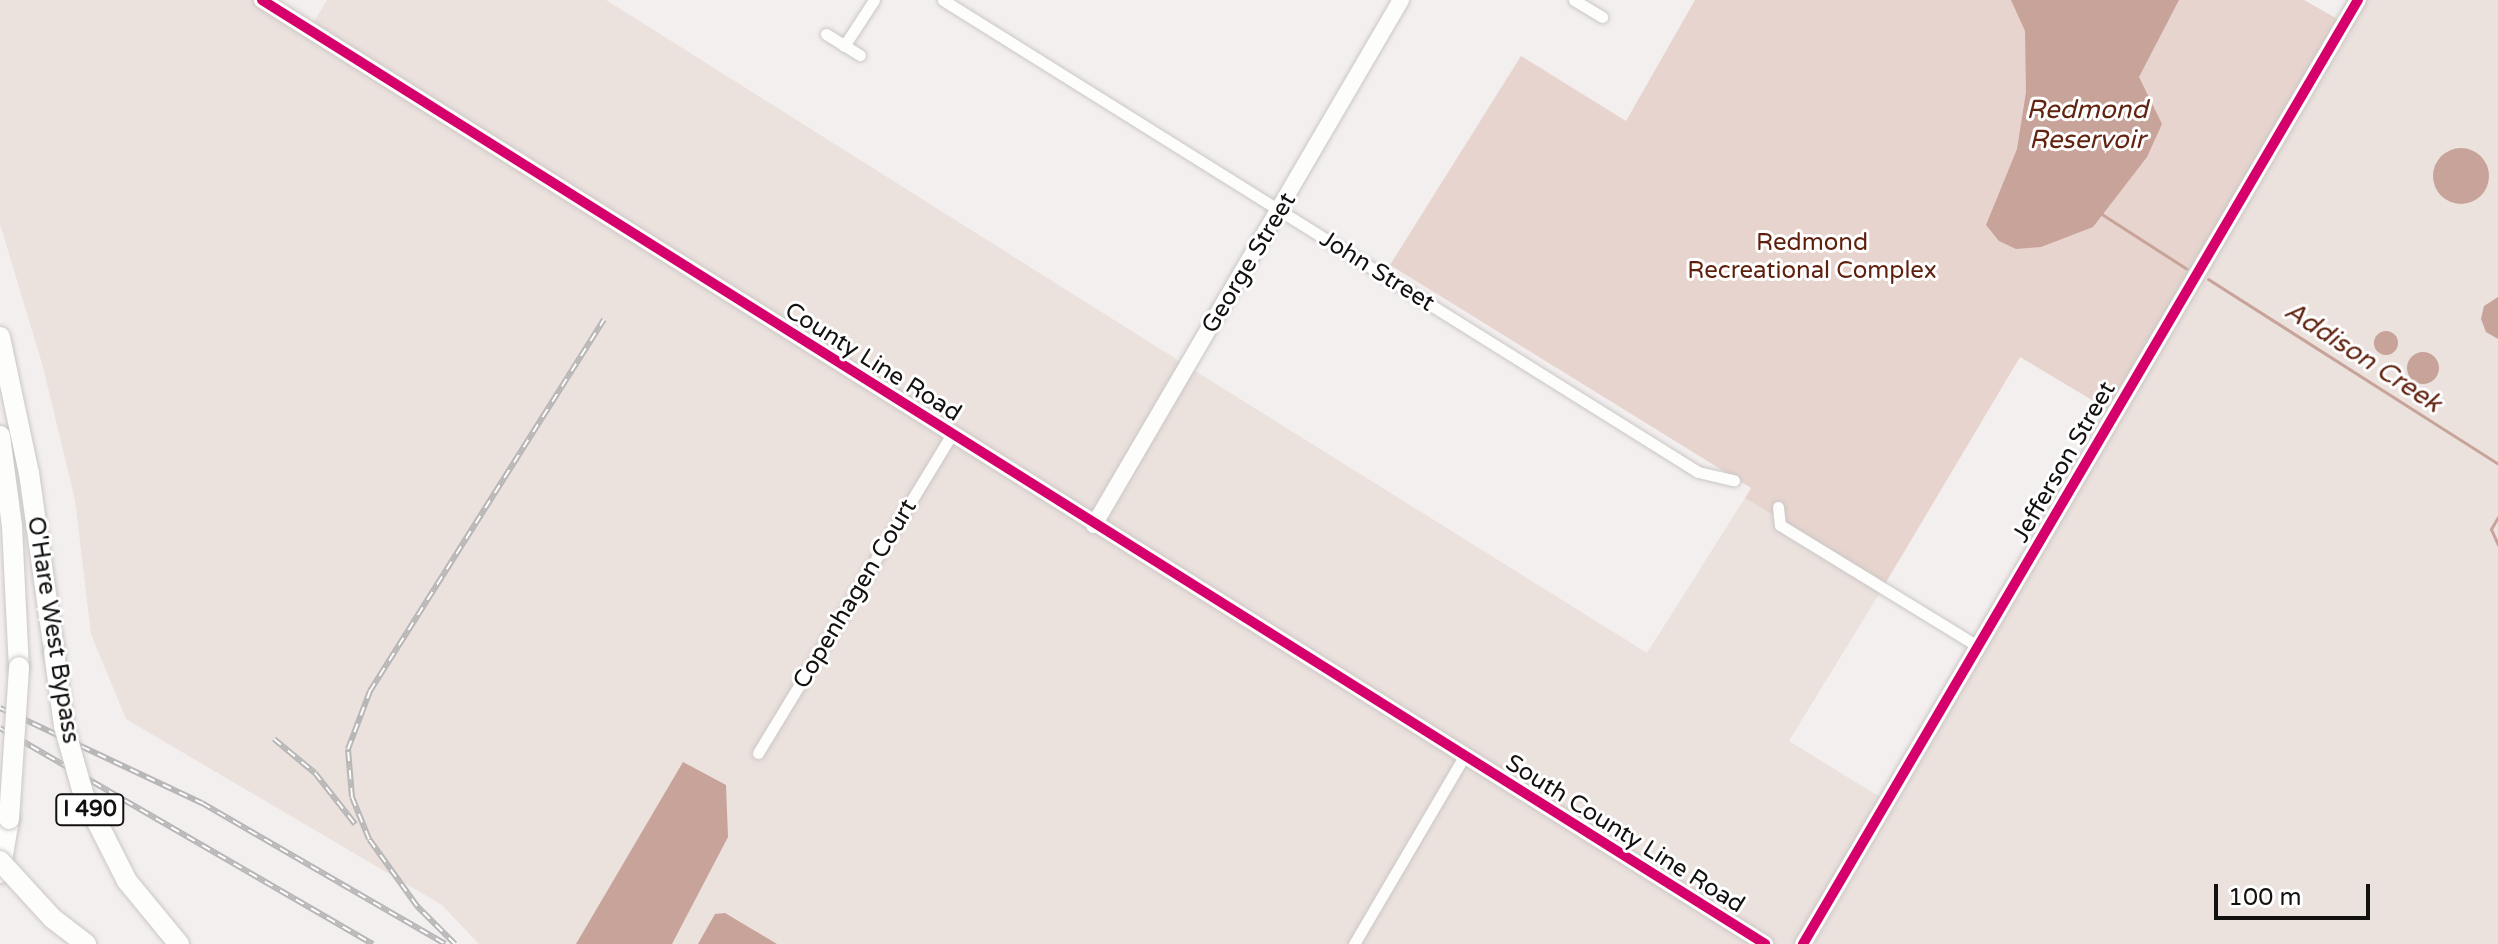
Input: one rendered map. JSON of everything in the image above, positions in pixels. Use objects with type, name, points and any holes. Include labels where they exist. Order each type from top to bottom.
[{"type":"highway","name":"O'Hare West Bypass","points":[[0,337],[29,473],[64,726],[84,796],[127,881],[179,944]]},
{"type":"highway","points":[[0,436],[12,526],[19,667],[9,819],[0,873]]},
{"type":"highway","points":[[0,861],[52,918],[86,944]]},
{"type":"street","name":"County Line Road","points":[[262,0],[1463,758]]},
{"type":"street","points":[[844,46],[874,0]]},
{"type":"street","name":"John Street","points":[[943,0],[1698,472],[1734,480]]},
{"type":"street","name":"George Street","points":[[1094,525],[1401,0]]},
{"type":"street","points":[[1574,0],[1602,17]]},
{"type":"street","name":"Jefferson Street","points":[[1803,944],[2358,0]]},
{"type":"street","points":[[826,34],[860,55]]},
{"type":"street","name":"Copenhagen Court","points":[[758,753],[951,435]]},
{"type":"street","points":[[1778,507],[1780,525],[1979,647]]},
{"type":"street","points":[[1354,944],[1463,758]]},
{"type":"street","name":"South County Line Road","points":[[1463,758],[1765,944]]},
{"type":"shaded area","points":[[0,0],[253,0],[1753,944],[479,944],[442,905],[126,719],[91,634],[75,500],[43,367],[0,224]]},
{"type":"shaded area","points":[[327,0],[606,0],[1184,364],[1094,516],[311,27]]},
{"type":"shaded area","points":[[2363,0],[2498,0],[2498,944],[1814,944]]},
{"type":"shaded area","points":[[1192,369],[1647,653],[1745,498],[1885,584],[1789,741],[1883,799],[1800,944],[1774,944],[1100,520]]},
{"type":"green space","name":"Redmond Recreational Complex","points":[[1695,0],[2304,0],[2341,21],[2107,409],[2020,357],[1885,584],[1745,498],[1751,488],[1390,265],[1521,56],[1626,121]]},
{"type":"water","name":"Redmond Reservoir","points":[[2011,0],[2179,0],[2139,77],[2162,124],[2147,157],[2093,227],[2041,247],[2016,249],[1999,241],[1986,225],[2017,149],[2026,92],[2025,31]]},
{"type":"water","points":[[2461,148],[2481,156],[2489,176],[2481,196],[2461,204],[2441,196],[2433,176],[2441,156]]},
{"type":"water","points":[[2498,297],[2498,339],[2486,332],[2481,319],[2484,306]]},
{"type":"water","points":[[2386,331],[2395,334],[2398,343],[2395,352],[2386,355],[2377,352],[2374,343],[2377,334]]},
{"type":"water","points":[[2423,352],[2434,357],[2439,368],[2434,379],[2423,384],[2412,379],[2407,368],[2412,357]]},
{"type":"water","points":[[683,762],[726,785],[728,837],[672,944],[576,944]]},
{"type":"water","points":[[725,913],[777,944],[698,944],[715,914]]},
{"type":"waterway","name":"Addison Creek","points":[[2100,213],[2187,269]]},
{"type":"waterway","name":"Addison Creek","points":[[2208,279],[2498,464]]},
{"type":"waterway","points":[[2498,517],[2491,529],[2498,545]]},
{"type":"railway","points":[[455,944],[417,906],[369,839],[352,797],[348,749],[370,691],[604,320]]},
{"type":"railway","points":[[0,708],[202,803],[445,944]]},
{"type":"railway","points":[[0,728],[373,944]]},
{"type":"railway","points":[[274,739],[315,773],[355,824]]},
{"type":"cycle path","points":[[262,0],[1765,944]]},
{"type":"cycle path","points":[[1803,944],[2358,0]]}]
